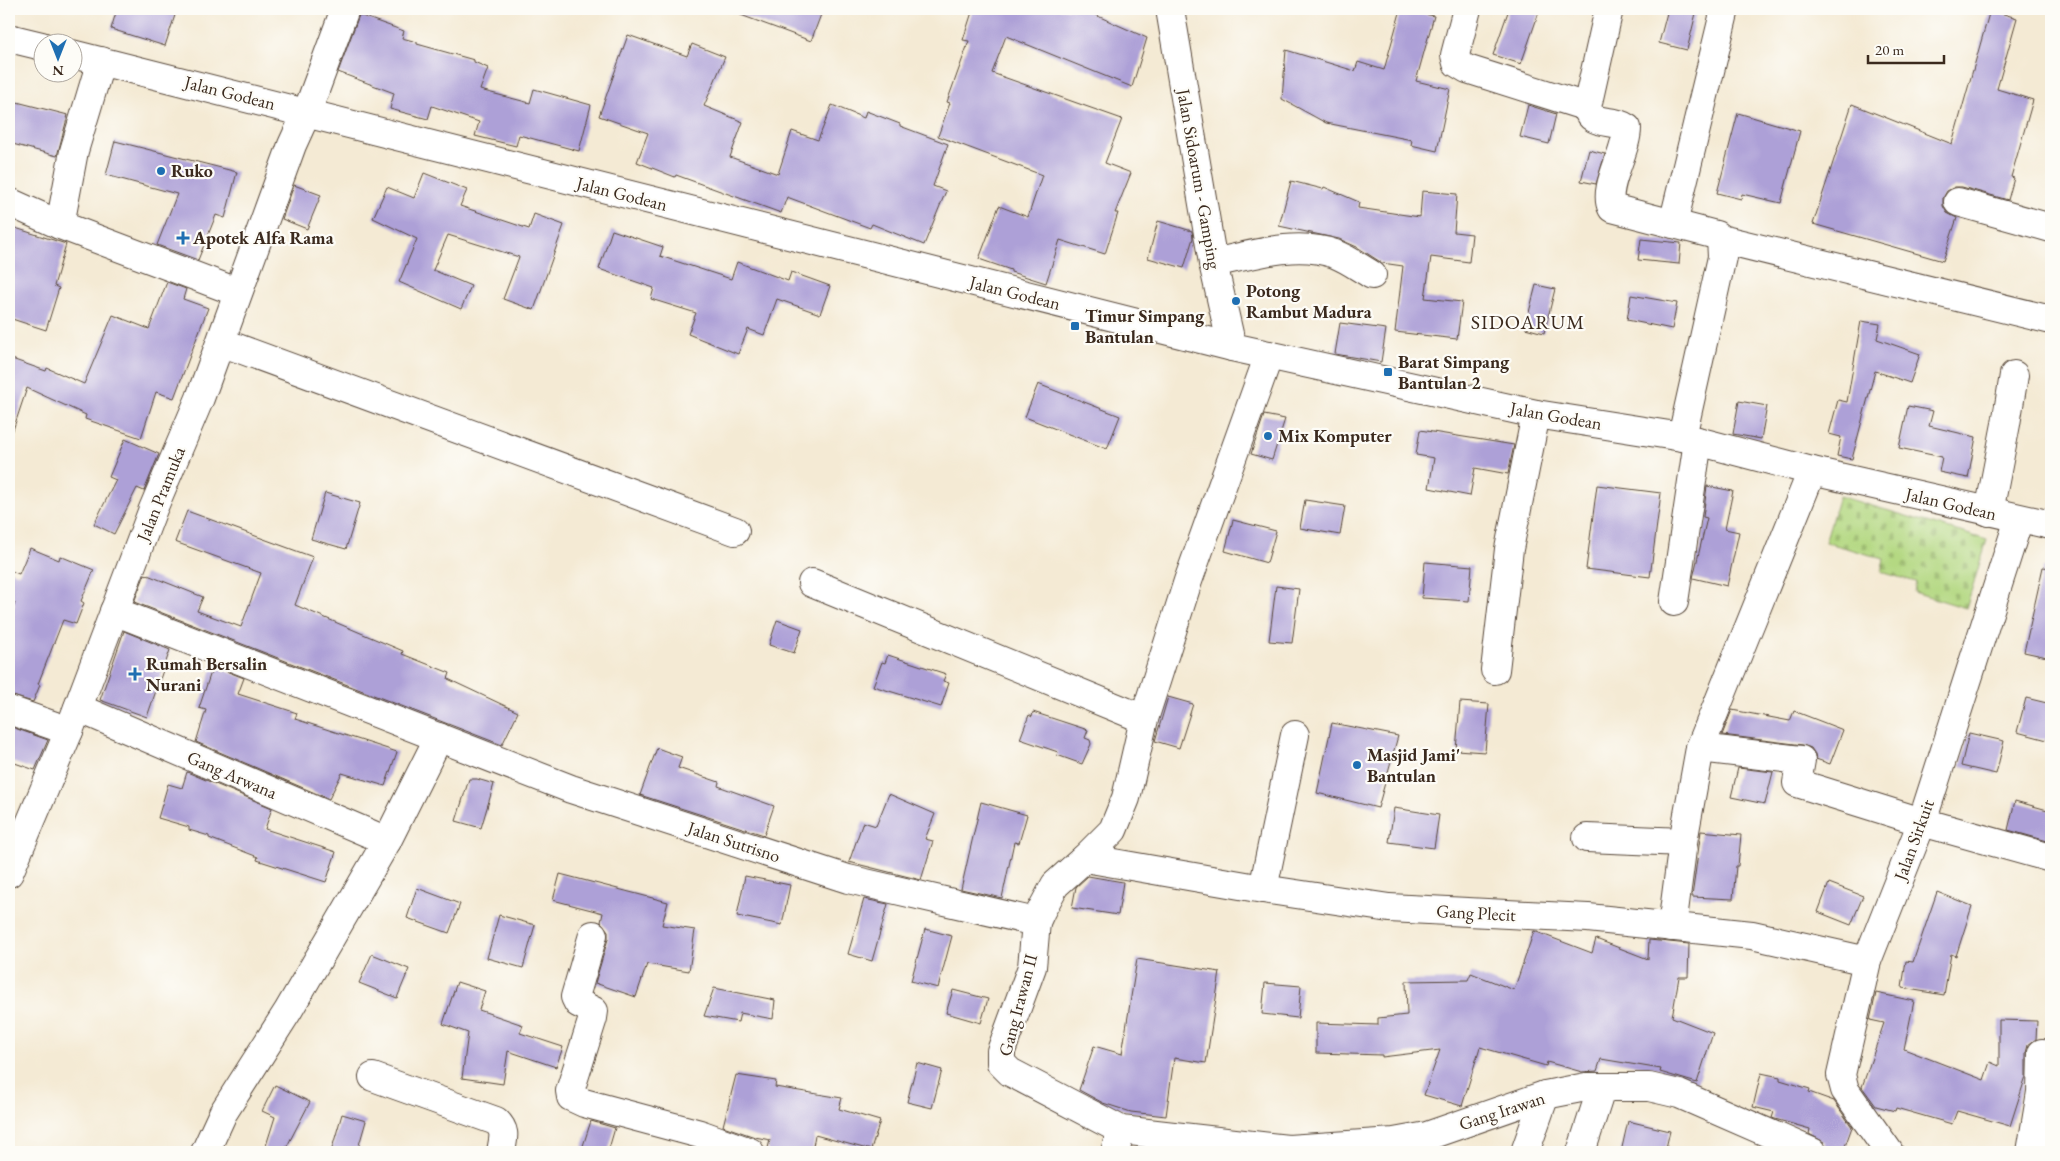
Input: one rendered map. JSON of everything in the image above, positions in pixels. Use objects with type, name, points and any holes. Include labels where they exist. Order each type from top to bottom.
[{"type":"street","name":"Jalan Pramuka","points":[[9,873],[73,720],[153,509],[200,398],[292,145],[307,112],[345,9]]},
{"type":"street","name":"Jalan Sidoarum - Gamping","points":[[1170,9],[1213,263],[1232,347]]},
{"type":"street","points":[[1467,9],[1454,55],[1458,63],[1468,69],[1587,107]]},
{"type":"street","points":[[1609,9],[1587,107],[1588,114],[1592,118],[1622,125],[1626,128],[1624,144],[1609,199],[1612,208],[1716,235],[1721,239],[2051,320]]},
{"type":"street","points":[[1673,224],[1725,9]]},
{"type":"street","points":[[9,38],[32,44]]},
{"type":"street","name":"Jalan Godean","points":[[82,56],[1232,347],[1536,414],[1690,439],[1812,471],[2051,525]]},
{"type":"street","points":[[60,225],[74,152],[101,61]]},
{"type":"street","points":[[9,202],[60,225],[238,292]]},
{"type":"street","points":[[1958,202],[2051,228]]},
{"type":"street","points":[[1674,602],[1690,439],[1722,257],[1721,239]]},
{"type":"street","points":[[1213,263],[1270,251],[1310,248],[1336,254],[1372,274]]},
{"type":"street","points":[[221,342],[735,531]]},
{"type":"street","name":"Gang Irawan II","points":[[1118,1141],[1010,1072],[1001,1063],[1001,1052],[1032,967],[1036,922],[1055,885],[1113,830],[1126,798],[1144,719],[1188,581],[1269,355]]},
{"type":"street","points":[[1988,512],[2014,375]]},
{"type":"street","points":[[1495,670],[1509,549],[1536,414]]},
{"type":"street","points":[[1672,927],[1683,842],[1700,748],[1812,471]]},
{"type":"street","name":"Jalan Sirkuit","points":[[1888,1152],[1845,1090],[1841,1075],[1868,961],[1922,822],[2019,519]]},
{"type":"street","points":[[812,583],[1144,719]]},
{"type":"street","name":"Jalan Sutrisno","points":[[114,611],[571,789],[848,879],[1036,922]]},
{"type":"street","name":"Gang Arwana","points":[[9,710],[73,720],[386,841]]},
{"type":"street","points":[[1263,889],[1295,735]]},
{"type":"street","points":[[204,1152],[223,1114],[288,1011],[386,841],[439,737]]},
{"type":"street","points":[[1700,748],[1801,760],[1797,783],[1922,822],[2051,858]]},
{"type":"street","points":[[1587,838],[1683,842]]},
{"type":"street","name":"Gang Plecit","points":[[1085,858],[1263,889],[1389,908],[1588,918],[1752,935],[1868,961]]},
{"type":"street","points":[[593,935],[575,998],[578,1003],[594,1011],[584,1052],[570,1091],[572,1097],[584,1103],[700,1134],[750,1152]]},
{"type":"street","points":[[2031,1152],[2046,1092],[2042,1053]]},
{"type":"street","points":[[373,1077],[496,1120],[503,1127],[504,1135],[501,1152]]},
{"type":"street","points":[[1581,1152],[1602,1087]]},
{"type":"street","name":"Gang Irawan","points":[[1118,1141],[1287,1151],[1394,1142],[1426,1136],[1444,1140],[1545,1096],[1586,1088],[1649,1087],[1679,1094],[1812,1152]]},
{"type":"street","points":[[1525,1152],[1545,1096]]},
{"type":"green space","points":[[1839,496],[1987,540],[1966,608],[1914,592],[1916,582],[1881,572],[1884,559],[1825,542]]},
{"type":"building","points":[[117,9],[177,9],[165,46],[111,29]]},
{"type":"building","points":[[730,9],[823,9],[811,41],[730,11]]},
{"type":"building","points":[[973,9],[1082,9],[1147,38],[1132,87],[1006,36],[992,73],[1122,119],[1105,163],[1131,173],[1115,213],[1118,213],[1105,254],[1060,240],[1046,283],[979,259],[999,206],[1028,217],[1042,175],[938,136],[950,103],[947,102],[969,41],[963,40]]},
{"type":"building","points":[[1401,9],[1434,16],[1416,81],[1450,89],[1437,151],[1411,145],[1412,140],[1326,123],[1282,99],[1286,50],[1355,71],[1358,62],[1384,70]]},
{"type":"building","points":[[1509,9],[1528,9],[1539,12],[1521,64],[1493,55]]},
{"type":"building","points":[[1668,9],[1697,9],[1687,50],[1659,43]]},
{"type":"building","points":[[1990,10],[2017,18],[1997,89],[2033,100],[2011,177],[2014,178],[2008,200],[1962,187],[1955,187],[1947,191],[1943,198],[1943,206],[1947,213],[1957,218],[1943,261],[1813,224],[1852,104],[1952,144]]},
{"type":"building","points":[[359,15],[404,31],[402,38],[474,60],[474,62],[488,68],[480,90],[530,103],[534,89],[591,105],[579,151],[519,135],[516,146],[475,136],[479,122],[432,106],[428,119],[390,109],[394,93],[338,72]]},
{"type":"building","points":[[628,35],[687,56],[692,44],[725,57],[704,106],[743,122],[730,157],[778,174],[792,131],[818,140],[832,105],[864,118],[866,111],[948,144],[933,186],[946,191],[924,245],[872,224],[870,228],[787,197],[781,213],[637,162],[648,133],[599,116]]},
{"type":"building","points":[[9,100],[68,115],[57,156],[9,143]]},
{"type":"building","points":[[1528,105],[1556,114],[1549,144],[1520,137]]},
{"type":"building","points":[[1738,113],[1800,131],[1781,203],[1742,194],[1741,199],[1717,193]]},
{"type":"building","points":[[115,141],[237,172],[225,218],[216,215],[198,260],[157,245],[177,194],[106,175]]},
{"type":"building","points":[[1589,150],[1605,154],[1596,184],[1581,181]]},
{"type":"building","points":[[424,173],[467,190],[460,206],[529,229],[534,214],[564,225],[534,310],[503,299],[519,257],[448,235],[433,270],[471,286],[461,309],[399,282],[417,239],[373,218],[387,187],[414,198]]},
{"type":"building","points":[[1291,181],[1323,189],[1324,187],[1359,202],[1358,208],[1420,217],[1422,191],[1457,194],[1454,232],[1472,234],[1469,262],[1431,257],[1425,298],[1462,302],[1457,339],[1395,332],[1403,266],[1382,263],[1357,247],[1339,239],[1279,226]]},
{"type":"building","points":[[294,185],[321,195],[307,229],[282,219]]},
{"type":"building","points":[[1158,221],[1192,231],[1193,238],[1184,268],[1148,258]]},
{"type":"building","points":[[9,226],[66,244],[54,286],[59,288],[46,330],[9,318]]},
{"type":"building","points":[[612,230],[663,247],[660,256],[731,279],[737,262],[788,281],[791,272],[830,286],[820,314],[777,299],[764,335],[748,329],[738,354],[688,334],[696,313],[651,299],[654,288],[599,269]]},
{"type":"building","points":[[1641,239],[1681,243],[1679,264],[1638,260]]},
{"type":"building","points":[[167,282],[186,289],[183,299],[208,308],[174,398],[156,392],[141,438],[85,419],[86,415],[27,388],[12,433],[9,432],[9,358],[46,371],[47,368],[84,384],[113,315],[149,329]]},
{"type":"building","points":[[1536,285],[1555,289],[1544,333],[1525,328]]},
{"type":"building","points":[[1631,295],[1677,303],[1672,329],[1627,320]]},
{"type":"building","points":[[1861,321],[1880,324],[1877,339],[1920,354],[1910,383],[1875,371],[1852,459],[1837,456],[1841,437],[1829,434],[1838,400],[1847,402]]},
{"type":"building","points":[[1340,323],[1386,329],[1381,362],[1335,354]]},
{"type":"building","points":[[1038,384],[1120,416],[1107,449],[1025,417]]},
{"type":"building","points":[[1739,401],[1767,406],[1761,439],[1733,434]]},
{"type":"building","points":[[1908,406],[1933,411],[1929,426],[1976,437],[1968,478],[1939,472],[1942,457],[1899,448]]},
{"type":"building","name":"Mix Komputer","points":[[1264,415],[1285,419],[1272,460],[1251,454]]},
{"type":"building","points":[[1420,430],[1514,445],[1508,474],[1475,468],[1470,496],[1429,488],[1434,458],[1416,455]]},
{"type":"building","points":[[125,439],[159,454],[144,491],[137,488],[114,534],[94,524],[116,480],[109,477]]},
{"type":"building","points":[[1597,485],[1661,493],[1650,577],[1586,569]]},
{"type":"building","points":[[1707,486],[1733,491],[1725,529],[1739,532],[1727,586],[1693,578],[1707,518],[1703,517]]},
{"type":"building","points":[[325,493],[360,503],[346,549],[311,539]]},
{"type":"building","points":[[1305,500],[1345,506],[1340,535],[1300,528]]},
{"type":"building","points":[[187,511],[313,557],[295,605],[403,651],[402,654],[450,673],[448,679],[518,712],[502,745],[134,602],[145,574],[203,597],[197,611],[241,627],[261,573],[175,542]]},
{"type":"building","points":[[1233,520],[1276,531],[1267,563],[1225,551]]},
{"type":"building","points":[[30,548],[59,560],[60,556],[94,570],[81,601],[84,603],[76,624],[63,620],[33,702],[9,695],[9,618],[15,603],[9,600],[9,570],[19,574]]},
{"type":"building","points":[[1425,562],[1472,566],[1469,601],[1422,598]]},
{"type":"building","points":[[2043,567],[2051,568],[2051,636],[2047,657],[2024,652]]},
{"type":"building","points":[[1276,586],[1299,589],[1292,643],[1269,641]]},
{"type":"building","points":[[777,620],[802,629],[794,653],[769,645]]},
{"type":"building","name":"Rumah Bersalin Nurani","points":[[124,631],[170,650],[147,717],[100,700]]},
{"type":"building","points":[[888,655],[946,674],[943,681],[949,683],[941,707],[873,686],[882,662],[885,663]]},
{"type":"building","points":[[213,666],[244,678],[238,694],[297,713],[295,719],[397,752],[385,786],[342,773],[329,799],[196,742],[206,710],[199,708]]},
{"type":"building","points":[[1168,697],[1193,704],[1179,748],[1155,741]]},
{"type":"building","points":[[2026,698],[2051,704],[2051,741],[2017,732]]},
{"type":"building","points":[[1460,702],[1489,704],[1485,752],[1456,750]]},
{"type":"building","points":[[1732,710],[1790,721],[1794,711],[1843,730],[1830,764],[1816,759],[1811,748],[1803,745],[1722,735]]},
{"type":"building","points":[[1033,712],[1088,730],[1085,738],[1090,740],[1091,744],[1082,764],[1057,755],[1058,752],[1020,739],[1029,715],[1032,717]]},
{"type":"building","name":"Masjid Jami' Bantulan","points":[[1332,723],[1398,736],[1378,808],[1317,793]]},
{"type":"building","points":[[9,726],[48,740],[35,770],[9,761]]},
{"type":"building","points":[[1969,733],[2004,741],[1996,774],[1961,766]]},
{"type":"building","points":[[657,748],[682,757],[678,768],[719,782],[718,786],[774,806],[764,835],[640,795]]},
{"type":"building","points":[[1738,768],[1773,772],[1765,804],[1731,797]]},
{"type":"building","points":[[187,772],[272,808],[265,829],[336,852],[326,882],[257,860],[258,857],[209,838],[209,836],[189,830],[189,827],[158,818],[168,784],[182,788]]},
{"type":"building","points":[[469,779],[477,779],[494,784],[481,828],[456,821]]},
{"type":"building","points":[[889,794],[935,814],[925,839],[933,841],[921,880],[849,862],[863,822],[876,826]]},
{"type":"building","points":[[2015,801],[2051,811],[2051,842],[2008,830]]},
{"type":"building","points":[[981,802],[1027,815],[1019,843],[1014,842],[1002,898],[961,889]]},
{"type":"building","points":[[1394,808],[1439,815],[1434,848],[1389,842]]},
{"type":"building","points":[[1701,831],[1741,835],[1733,899],[1692,897]]},
{"type":"building","points":[[560,874],[668,902],[662,925],[695,930],[689,971],[647,964],[636,997],[595,983],[608,939],[608,931],[601,922],[603,913],[553,900]]},
{"type":"building","points":[[745,876],[790,885],[782,925],[737,916]]},
{"type":"building","points":[[1088,876],[1123,882],[1118,915],[1072,908],[1076,887]]},
{"type":"building","points":[[1829,883],[1863,896],[1851,925],[1818,912]]},
{"type":"building","points":[[417,888],[460,904],[449,933],[407,918]]},
{"type":"building","points":[[1937,892],[1972,906],[1956,956],[1951,954],[1944,995],[1902,988],[1906,961],[1913,962]]},
{"type":"building","points":[[864,899],[888,904],[872,961],[848,954]]},
{"type":"building","points":[[499,915],[535,925],[523,968],[487,958]]},
{"type":"building","points":[[925,929],[952,936],[938,988],[911,981]]},
{"type":"building","points":[[1534,931],[1592,953],[1596,939],[1648,959],[1649,940],[1689,944],[1688,977],[1679,977],[1672,1017],[1713,1033],[1697,1083],[1660,1072],[1661,1069],[1601,1059],[1597,1071],[1582,1072],[1547,1062],[1546,1066],[1480,1047],[1462,1106],[1424,1095],[1440,1050],[1382,1057],[1382,1055],[1316,1053],[1316,1023],[1378,1025],[1378,1018],[1407,1015],[1406,981],[1468,980],[1471,973],[1514,990]]},
{"type":"building","points":[[372,954],[409,969],[397,998],[359,983]]},
{"type":"building","points":[[1137,959],[1220,972],[1206,1063],[1174,1058],[1166,1116],[1131,1112],[1103,1103],[1079,1090],[1094,1046],[1122,1054]]},
{"type":"building","points":[[457,982],[485,991],[479,1010],[523,1025],[520,1033],[563,1047],[556,1067],[508,1051],[503,1084],[462,1078],[468,1033],[443,1024]]},
{"type":"building","points":[[1265,983],[1301,986],[1298,1018],[1262,1014]]},
{"type":"building","points":[[714,988],[775,1000],[773,1019],[740,1013],[738,1022],[704,1016]]},
{"type":"building","points":[[953,990],[988,999],[981,1023],[946,1013]]},
{"type":"building","points":[[1876,993],[1914,1001],[1904,1049],[1984,1080],[1990,1062],[1999,1066],[1999,1020],[2037,1021],[2036,1039],[2028,1045],[2026,1076],[2010,1126],[1957,1111],[1952,1124],[1896,1108],[1895,1111],[1876,1106],[1862,1087],[1884,1023],[1870,1020]]},
{"type":"building","points":[[917,1063],[942,1070],[932,1108],[907,1102]]},
{"type":"building","points":[[1761,1073],[1780,1077],[1780,1080],[1810,1089],[1809,1092],[1834,1101],[1852,1127],[1843,1152],[1827,1152],[1824,1142],[1809,1134],[1810,1129],[1772,1118],[1774,1112],[1753,1107]]},
{"type":"building","points":[[736,1075],[776,1081],[775,1087],[842,1098],[839,1109],[880,1121],[871,1150],[815,1135],[812,1152],[767,1152],[770,1140],[723,1126]]},
{"type":"building","points":[[275,1085],[310,1102],[284,1152],[264,1152],[275,1117],[262,1111]]},
{"type":"building","points":[[342,1114],[366,1121],[357,1152],[331,1152]]},
{"type":"building","points":[[591,1121],[615,1128],[608,1152],[581,1152]]},
{"type":"building","points":[[1628,1121],[1670,1131],[1665,1152],[1621,1152]]},
{"type":"place","name":"Ruko","points":[[161,171]]},
{"type":"place","name":"Apotek Alfa Rama","points":[[183,238]]},
{"type":"place","name":"Potong Rambut Madura","points":[[1236,301]]},
{"type":"place","name":"Timur Simpang Bantulan","points":[[1075,326]]},
{"type":"place","name":"Barat Simpang Bantulan 2","points":[[1388,372]]},
{"type":"place","name":"Mix Komputer","points":[[1268,436]]},
{"type":"place","name":"Rumah Bersalin Nurani","points":[[135,674]]},
{"type":"place","name":"Masjid Jami' Bantulan","points":[[1357,765]]},
{"type":"district","name":"SIDOARUM","points":[[1528,322]]}]
